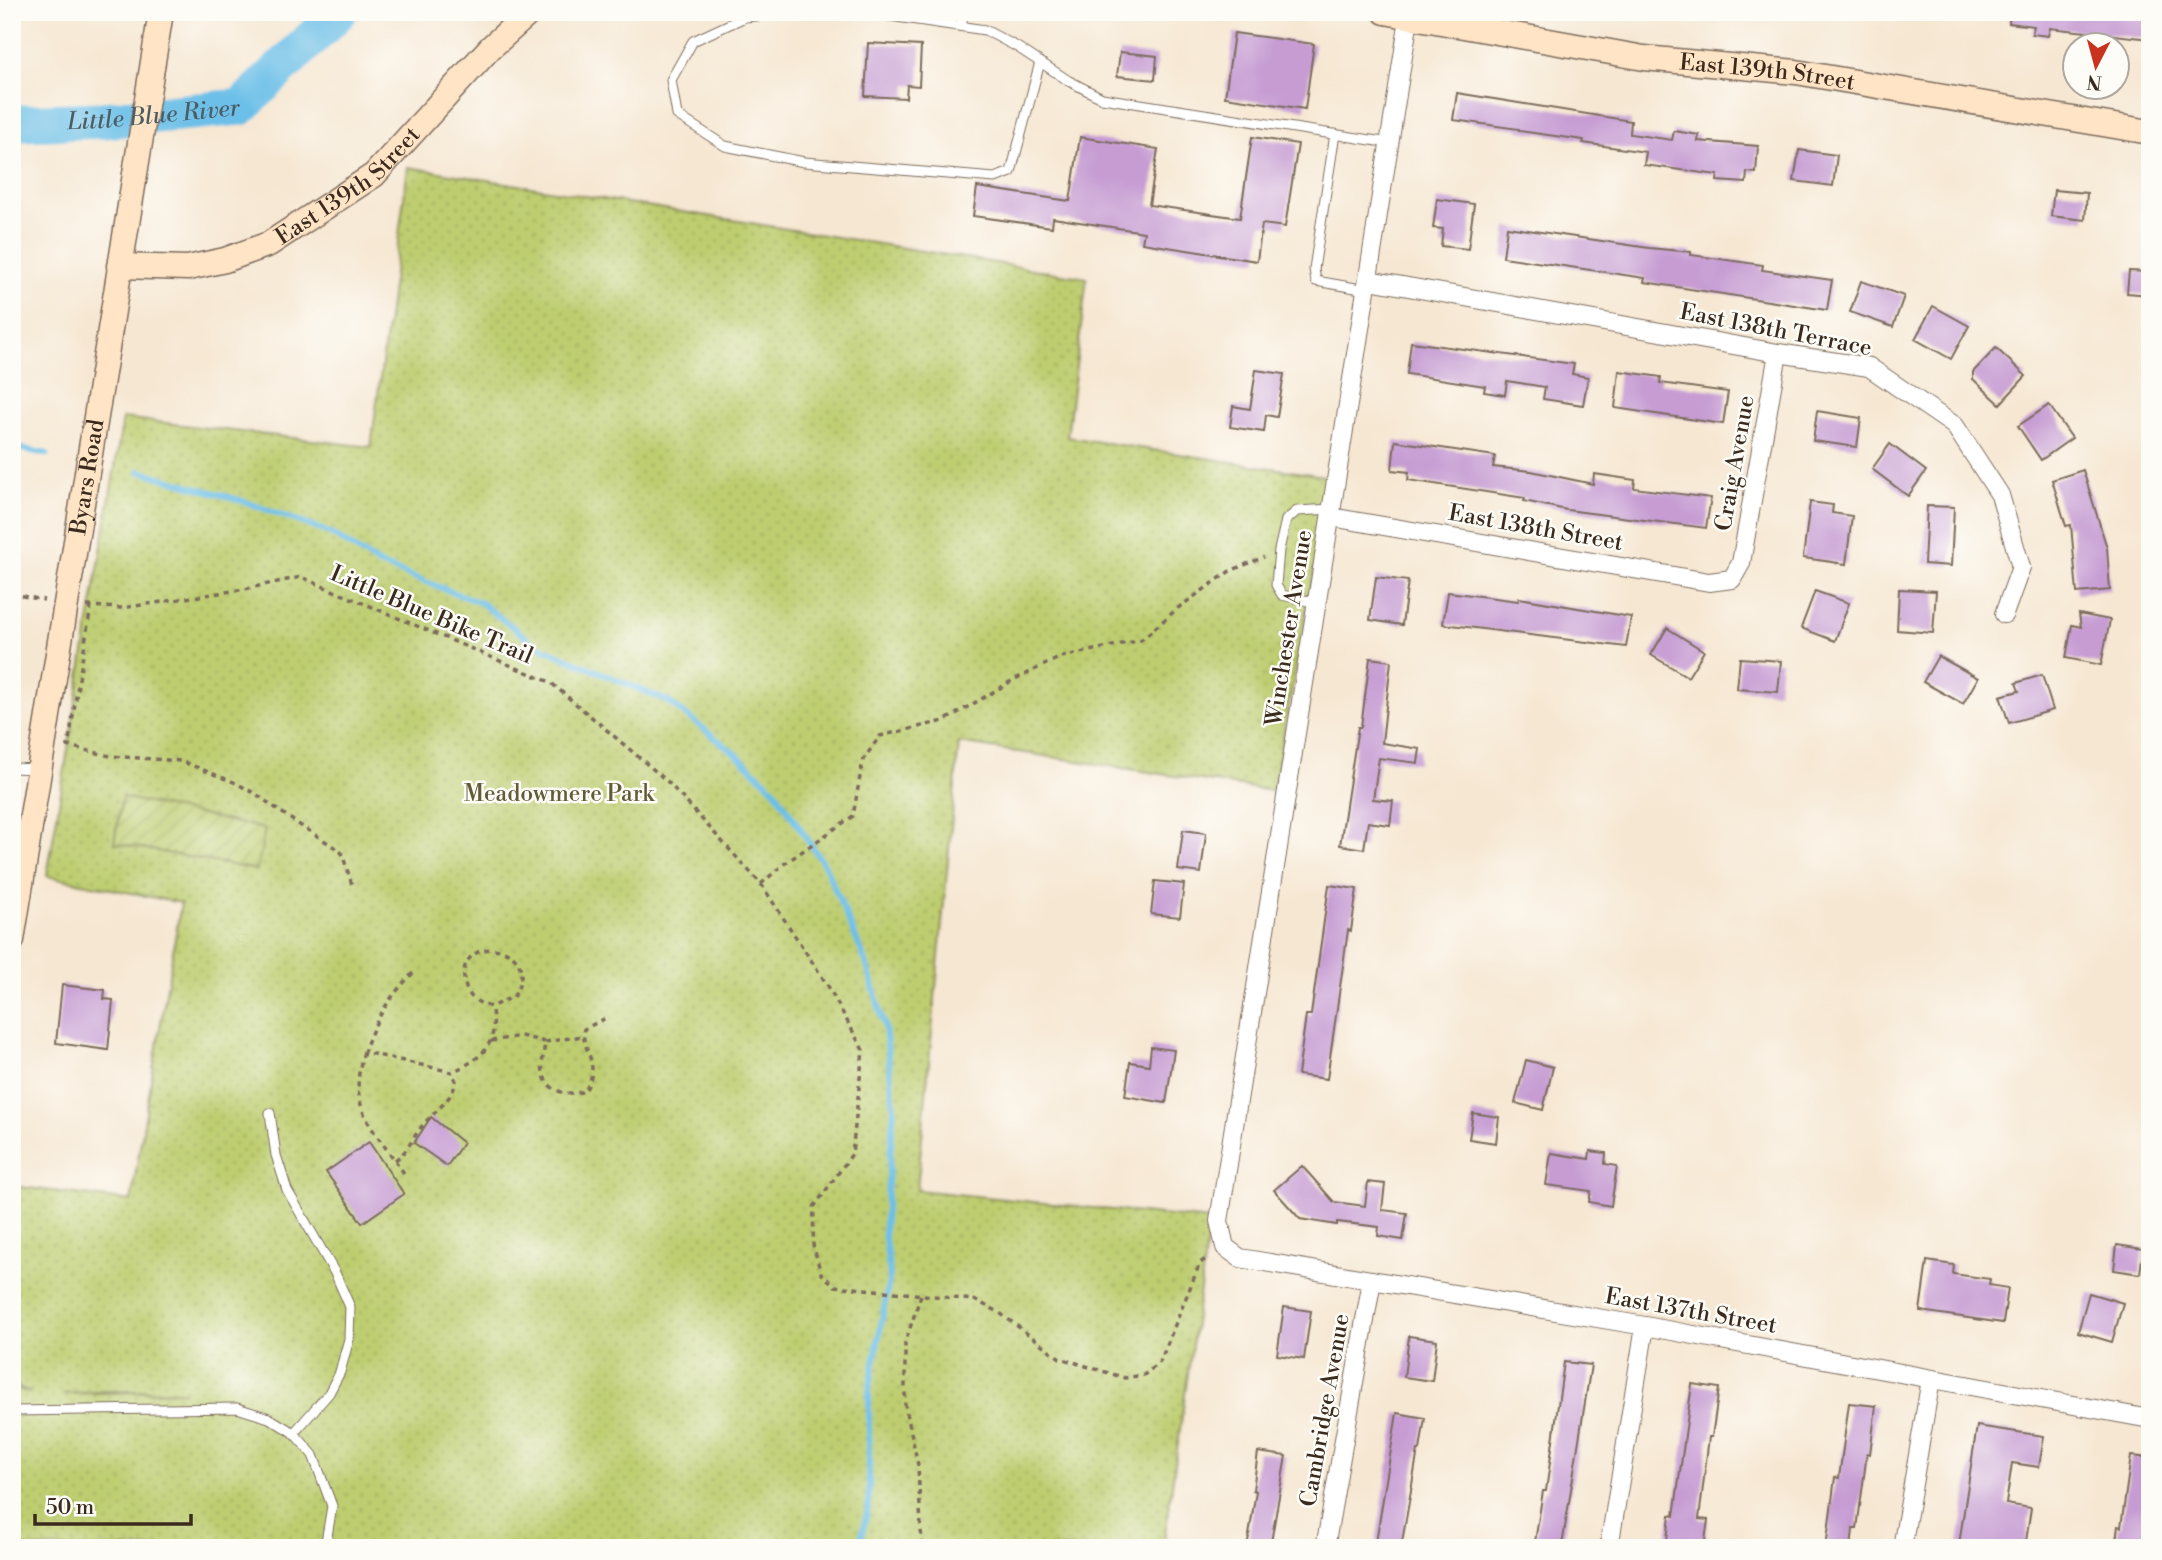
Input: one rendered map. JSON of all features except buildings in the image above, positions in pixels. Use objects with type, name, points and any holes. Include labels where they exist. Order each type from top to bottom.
[{"type":"street","name":"Byars Road","points":[[12,940],[161,12]]},
{"type":"street","name":"East 139th Street","points":[[119,266],[188,268],[225,260],[269,244],[374,175],[490,48],[530,12]]},
{"type":"street","name":"East 139th Street","points":[[1385,12],[1410,14],[1644,58],[1796,72],[2150,132]]},
{"type":"street","name":"Winchester Avenue","points":[[1226,1247],[1219,1221],[1410,14]]},
{"type":"street","name":"East 138th Terrace","points":[[1368,285],[1868,367],[1955,426],[2000,495],[2021,567],[2004,614]]},
{"type":"street","name":"Craig Avenue","points":[[1732,579],[1741,563],[1778,353]]},
{"type":"street","name":"East 138th Street","points":[[1332,513],[1709,582],[1732,579]]},
{"type":"street","name":"East 137th Street","points":[[1226,1247],[1240,1258],[1645,1326],[2150,1419]]},
{"type":"street","name":"Cambridge Avenue","points":[[1325,1548],[1372,1280]]},
{"type":"street","points":[[1609,1548],[1645,1326]]},
{"type":"street","points":[[1902,1548],[1931,1379]]},
{"type":"lane","points":[[800,12],[744,17],[693,41],[671,80],[677,115],[725,146],[738,149],[804,162],[995,178],[1011,172],[1040,62]]},
{"type":"lane","points":[[863,12],[985,30],[1102,99],[1390,143]]},
{"type":"lane","points":[[960,26],[965,12]]},
{"type":"lane","points":[[1335,134],[1314,269],[1316,281],[1368,285]]},
{"type":"lane","points":[[1317,603],[1282,595],[1276,585],[1279,550],[1286,520],[1297,511],[1332,513]]},
{"type":"lane","points":[[12,768],[39,769]]},
{"type":"lane","points":[[270,1113],[276,1154],[287,1190],[335,1273],[350,1307],[349,1339],[340,1372],[329,1393],[294,1433]]},
{"type":"lane","points":[[12,1411],[237,1408],[269,1418],[294,1433],[313,1455],[331,1506],[325,1548]]},
{"type":"path","points":[[761,884],[784,864],[853,816],[863,760],[880,736],[944,721],[1015,679],[1061,657],[1141,639],[1178,608],[1230,571],[1279,550]]},
{"type":"path","name":"Little Blue Bike Trail","points":[[12,594],[65,605],[122,608],[245,589],[301,577],[550,682],[667,781],[761,884],[828,986],[863,1049],[852,1154],[814,1207],[813,1245],[821,1273],[835,1286],[974,1300],[997,1311],[1060,1358],[1125,1378],[1144,1375],[1160,1362],[1200,1263],[1226,1247]]},
{"type":"path","points":[[91,606],[68,746],[110,756],[181,761],[236,783],[342,853],[352,885]]},
{"type":"path","points":[[492,947],[511,953],[518,961],[521,978],[514,996],[491,1007],[469,995],[463,975],[465,964],[471,956],[492,947]]},
{"type":"path","points":[[405,1175],[367,1123],[359,1097],[359,1080],[364,1052],[374,1023],[383,1007],[412,973]]},
{"type":"path","points":[[364,1052],[452,1072],[480,1056],[491,1041],[494,1025],[491,1007]]},
{"type":"path","points":[[545,1042],[543,1074],[549,1084],[560,1093],[575,1094],[585,1091],[592,1072],[589,1051],[583,1036],[584,1029],[606,1018]]},
{"type":"path","points":[[491,1041],[521,1036],[545,1042],[583,1036]]},
{"type":"path","points":[[395,1160],[407,1149],[419,1130],[450,1094],[456,1081],[452,1072]]},
{"type":"path","points":[[921,1295],[905,1343],[905,1404],[918,1465],[922,1548]]},
{"type":"green space","name":"Meadowmere Park","points":[[408,167],[1087,278],[1067,437],[1331,477],[1273,791],[959,743],[917,1190],[1210,1220],[1163,1548],[12,1548],[12,1388],[31,1393],[12,1383],[12,1186],[131,1201],[181,903],[47,876],[123,418],[371,447]],"holes":[[[107,1391],[185,1391],[61,1394]]]},
{"type":"green space","points":[[122,797],[265,829],[257,870],[114,843]]},
{"type":"waterway","name":"Little Blue River","points":[[12,125],[103,120],[241,107],[339,12]]},
{"type":"waterway","points":[[12,447],[47,454]]},
{"type":"waterway","points":[[139,471],[246,502],[330,533],[379,564],[481,603],[536,645],[669,702],[736,754],[774,789],[825,866],[866,962],[885,1028],[894,1108],[884,1232],[890,1275],[869,1391],[869,1503],[859,1548]]}]
